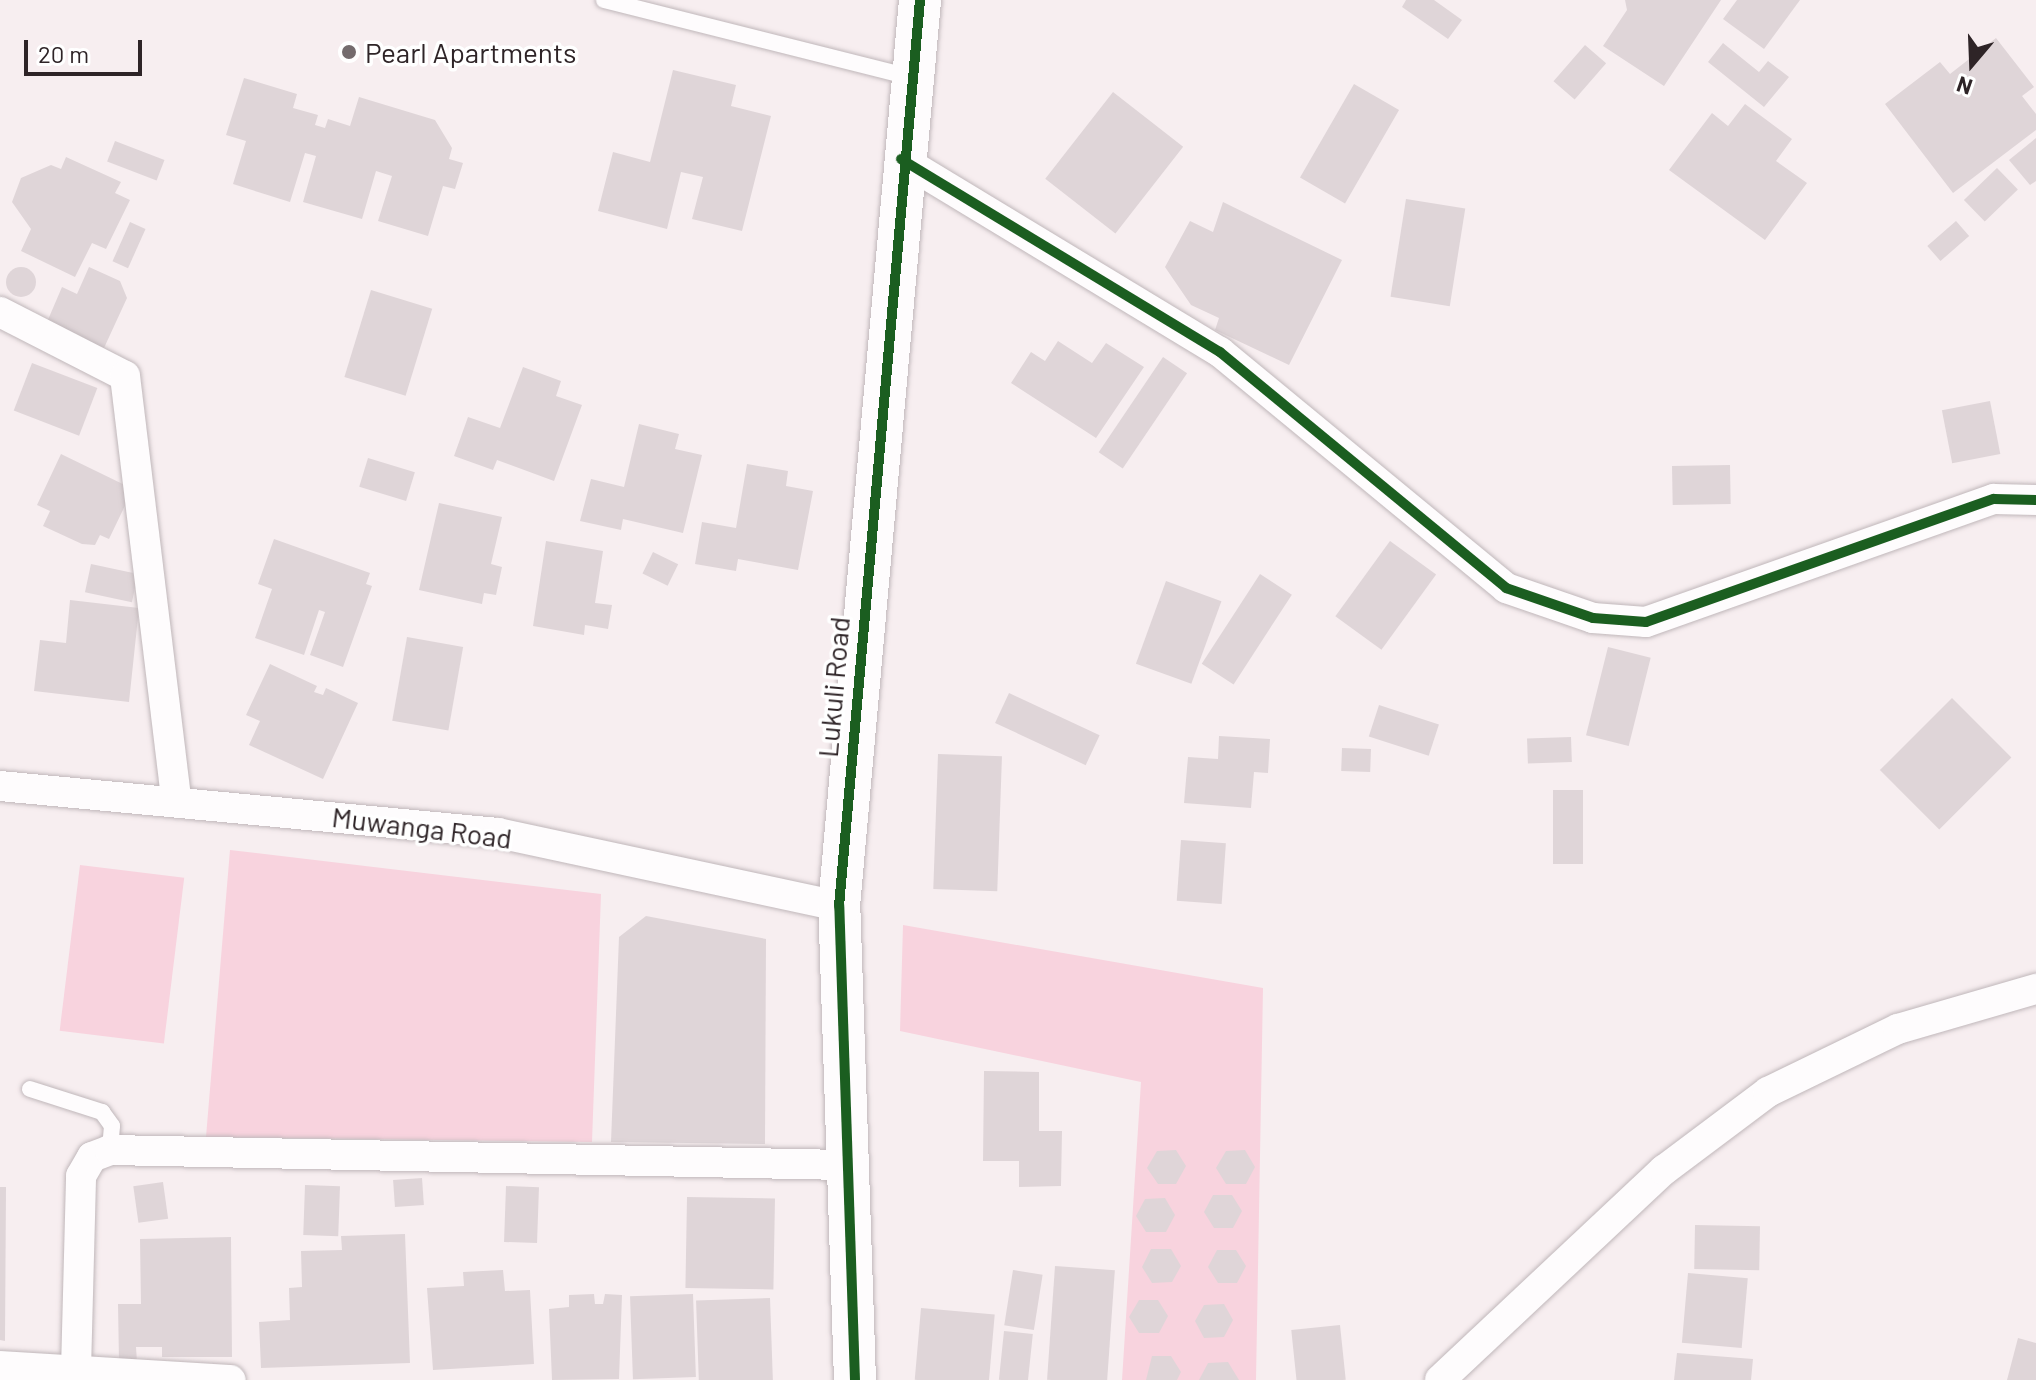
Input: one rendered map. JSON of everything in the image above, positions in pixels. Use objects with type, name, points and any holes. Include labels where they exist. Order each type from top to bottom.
[{"type":"street","name":"Lukuli Road","points":[[855,1380],[845,1165],[839,906],[901,159],[920,0]]},
{"type":"street","points":[[901,159],[1220,352],[1506,588],[1593,618],[1646,622],[1994,499],[2036,500]]},
{"type":"street","points":[[0,312],[125,376],[176,800]]},
{"type":"street","name":"Muwanga Road","points":[[0,786],[176,800],[498,833],[839,906]]},
{"type":"street","points":[[1440,1380],[1664,1170],[1768,1092],[1898,1029],[2036,989]]},
{"type":"street","points":[[76,1370],[81,1176],[92,1157],[110,1150],[845,1165]]},
{"type":"street","points":[[0,1366],[231,1380]]},
{"type":"lane","points":[[604,0],[910,77]]},
{"type":"lane","points":[[30,1089],[102,1112],[112,1126],[110,1150]]},
{"type":"shaded area","points":[[230,850],[601,894],[592,1142],[206,1137]]},
{"type":"shaded area","points":[[80,865],[184,878],[164,1044],[60,1031]]},
{"type":"shaded area","points":[[903,925],[1263,988],[1256,1380],[1122,1380],[1141,1082],[900,1031]]},
{"type":"building","points":[[1406,0],[1434,0],[1462,20],[1448,39],[1402,7]]},
{"type":"building","points":[[1625,0],[1721,0],[1664,86],[1603,46],[1627,10]]},
{"type":"building","points":[[1737,0],[1800,0],[1764,49],[1723,19]]},
{"type":"building","points":[[1996,38],[2034,87],[2022,96],[2036,114],[2036,130],[1953,193],[1885,104],[1940,62],[1950,74]]},
{"type":"building","points":[[1723,43],[1759,72],[1768,61],[1789,77],[1764,107],[1708,62]]},
{"type":"building","points":[[1585,45],[1606,63],[1575,100],[1554,81]]},
{"type":"building","points":[[673,70],[736,85],[731,106],[771,116],[742,231],[692,219],[703,177],[681,172],[667,229],[598,211],[613,152],[650,162]]},
{"type":"building","points":[[244,78],[297,94],[293,108],[318,115],[315,125],[325,128],[328,119],[350,126],[359,97],[435,120],[452,148],[449,159],[463,163],[455,189],[443,186],[428,236],[378,221],[392,176],[376,171],[362,219],[303,202],[316,156],[305,153],[290,202],[233,184],[246,141],[226,135]]},
{"type":"building","points":[[1354,84],[1399,110],[1345,204],[1300,178]]},
{"type":"building","points":[[1113,92],[1183,147],[1115,233],[1045,179]]},
{"type":"building","points":[[1745,104],[1792,139],[1776,161],[1807,183],[1765,240],[1669,170],[1712,113],[1728,126]]},
{"type":"building","points":[[2036,138],[2036,181],[2030,185],[2009,160]]},
{"type":"building","points":[[115,141],[164,160],[157,181],[107,162]]},
{"type":"building","points":[[66,157],[121,182],[115,193],[130,200],[106,249],[92,243],[75,277],[21,251],[31,229],[12,202],[21,178],[51,165],[61,169]]},
{"type":"building","points":[[1997,168],[2018,190],[1985,222],[1964,200]]},
{"type":"building","points":[[1406,199],[1465,208],[1450,306],[1391,297]]},
{"type":"building","points":[[1223,202],[1342,260],[1289,365],[1215,330],[1219,318],[1191,305],[1165,267],[1190,221],[1213,232]]},
{"type":"building","points":[[1956,221],[1969,236],[1940,261],[1927,246]]},
{"type":"building","points":[[130,222],[146,229],[128,268],[113,261]]},
{"type":"building","points":[[21,267],[32,271],[36,282],[32,293],[21,297],[10,293],[6,282],[10,271]]},
{"type":"building","points":[[89,267],[120,281],[127,298],[104,348],[47,322],[62,287],[77,294]]},
{"type":"building","points":[[371,290],[432,309],[406,396],[344,377]]},
{"type":"building","points":[[1058,341],[1092,363],[1106,343],[1144,367],[1096,438],[1011,383],[1031,352],[1045,361]]},
{"type":"building","points":[[1163,357],[1187,373],[1123,469],[1099,452]]},
{"type":"building","points":[[32,363],[97,388],[79,436],[14,411]]},
{"type":"building","points":[[523,367],[561,381],[556,396],[582,405],[554,481],[497,460],[493,470],[454,456],[468,417],[500,428]]},
{"type":"building","points":[[1990,401],[2000,454],[1952,463],[1942,410]]},
{"type":"building","points":[[639,424],[679,434],[675,449],[702,455],[683,533],[623,519],[621,530],[580,521],[591,479],[624,487]]},
{"type":"building","points":[[61,454],[133,489],[109,539],[100,535],[95,545],[82,544],[43,526],[50,511],[37,505]]},
{"type":"building","points":[[368,458],[415,472],[406,501],[359,487]]},
{"type":"building","points":[[747,464],[788,471],[786,486],[813,491],[798,570],[738,559],[736,571],[695,564],[702,522],[736,528]]},
{"type":"building","points":[[1730,465],[1731,504],[1673,505],[1672,466]]},
{"type":"building","points":[[439,503],[502,517],[491,564],[502,567],[496,595],[484,593],[482,604],[419,590]]},
{"type":"building","points":[[274,539],[370,573],[366,584],[372,586],[343,667],[310,655],[325,612],[319,610],[304,655],[255,638],[272,589],[258,584]]},
{"type":"building","points":[[546,541],[603,551],[595,603],[612,605],[608,629],[585,625],[584,635],[533,626]]},
{"type":"building","points":[[1390,541],[1436,575],[1381,650],[1335,616]]},
{"type":"building","points":[[653,552],[678,564],[668,586],[642,574]]},
{"type":"building","points":[[91,564],[138,574],[132,602],[85,592]]},
{"type":"building","points":[[1260,574],[1292,595],[1234,684],[1202,664]]},
{"type":"building","points":[[1166,581],[1221,601],[1191,684],[1136,664]]},
{"type":"building","points":[[70,600],[139,608],[129,702],[34,691],[40,640],[66,643]]},
{"type":"building","points":[[407,637],[463,647],[448,731],[392,721]]},
{"type":"building","points":[[1608,647],[1651,658],[1629,746],[1586,735]]},
{"type":"building","points":[[270,664],[317,686],[314,692],[323,695],[326,688],[358,703],[323,779],[249,745],[260,721],[246,715]]},
{"type":"building","points":[[1009,693],[1100,735],[1086,765],[995,723]]},
{"type":"building","points":[[1952,698],[2011,757],[1939,830],[1880,770]]},
{"type":"building","points":[[1379,705],[1439,724],[1429,756],[1369,736]]},
{"type":"building","points":[[1219,736],[1270,739],[1268,773],[1254,772],[1251,808],[1184,803],[1188,757],[1218,759]]},
{"type":"building","points":[[1571,737],[1572,762],[1528,764],[1527,739]]},
{"type":"building","points":[[1342,748],[1371,749],[1370,772],[1341,771]]},
{"type":"building","points":[[938,754],[1002,756],[997,891],[933,889]]},
{"type":"building","points":[[1553,790],[1583,790],[1583,864],[1553,864]]},
{"type":"building","points":[[1181,840],[1226,843],[1222,904],[1177,901]]},
{"type":"building","points":[[646,916],[766,939],[765,1144],[611,1142],[619,937]]},
{"type":"building","points":[[984,1071],[1039,1072],[1039,1131],[1062,1131],[1061,1186],[1019,1187],[1019,1161],[983,1161]]},
{"type":"building","points":[[1176,1150],[1186,1166],[1176,1184],[1158,1184],[1147,1168],[1157,1151]]},
{"type":"building","points":[[1245,1150],[1255,1167],[1246,1184],[1226,1184],[1216,1168],[1226,1151]]},
{"type":"building","points":[[422,1178],[424,1205],[395,1207],[393,1180]]},
{"type":"building","points":[[163,1182],[168,1219],[138,1223],[133,1186]]},
{"type":"building","points":[[305,1185],[340,1186],[338,1236],[303,1235]]},
{"type":"building","points":[[506,1186],[539,1187],[537,1243],[504,1242]]},
{"type":"building","points":[[0,1187],[6,1187],[5,1341],[0,1340]]},
{"type":"building","points":[[1213,1195],[1232,1195],[1242,1211],[1233,1228],[1214,1228],[1204,1212]]},
{"type":"building","points":[[687,1197],[775,1199],[773,1290],[685,1288]]},
{"type":"building","points":[[1165,1198],[1175,1215],[1166,1232],[1146,1232],[1136,1216],[1145,1199]]},
{"type":"building","points":[[1695,1225],[1760,1226],[1759,1270],[1694,1269]]},
{"type":"building","points":[[405,1234],[410,1363],[261,1368],[259,1322],[290,1320],[289,1288],[302,1287],[301,1251],[342,1250],[341,1236]]},
{"type":"building","points":[[231,1237],[232,1357],[162,1357],[162,1347],[136,1347],[137,1362],[119,1362],[118,1304],[141,1304],[140,1239]]},
{"type":"building","points":[[1151,1249],[1171,1249],[1181,1266],[1172,1282],[1152,1283],[1142,1267]]},
{"type":"building","points":[[1217,1250],[1236,1250],[1246,1266],[1237,1283],[1218,1283],[1208,1267]]},
{"type":"building","points":[[1055,1266],[1115,1270],[1107,1380],[1047,1380]]},
{"type":"building","points":[[503,1270],[505,1291],[530,1290],[534,1364],[433,1370],[427,1288],[464,1286],[463,1272]]},
{"type":"building","points":[[1013,1270],[1043,1275],[1034,1330],[1004,1325]]},
{"type":"building","points":[[1688,1273],[1748,1278],[1742,1348],[1682,1343]]},
{"type":"building","points":[[594,1294],[595,1304],[603,1304],[605,1294],[622,1295],[619,1379],[552,1380],[549,1309],[569,1307],[569,1295]]},
{"type":"building","points":[[693,1294],[696,1377],[633,1379],[630,1296]]},
{"type":"building","points":[[770,1298],[773,1380],[699,1380],[696,1301]]},
{"type":"building","points":[[1139,1300],[1158,1300],[1168,1316],[1159,1333],[1139,1333],[1129,1317]]},
{"type":"building","points":[[1224,1304],[1233,1320],[1224,1337],[1204,1338],[1195,1321],[1204,1305]]},
{"type":"building","points":[[921,1308],[995,1314],[989,1380],[915,1380]]},
{"type":"building","points":[[1340,1325],[1346,1380],[1297,1380],[1291,1330]]},
{"type":"building","points":[[1004,1331],[1033,1334],[1028,1380],[999,1380]]},
{"type":"building","points":[[2018,1338],[2036,1343],[2036,1380],[2007,1380]]},
{"type":"building","points":[[1677,1353],[1753,1359],[1751,1380],[1674,1380]]},
{"type":"building","points":[[1152,1356],[1171,1356],[1181,1372],[1177,1380],[1146,1380]]},
{"type":"building","points":[[1228,1362],[1239,1380],[1199,1380],[1208,1363]]},
{"type":"cycle path","points":[[855,1380],[839,906],[920,0]]},
{"type":"cycle path","points":[[901,159],[1220,352],[1506,588],[1593,618],[1646,622],[1994,499],[2036,500]]},
{"type":"place","name":"Pearl Apartments","points":[[349,52]]}]
